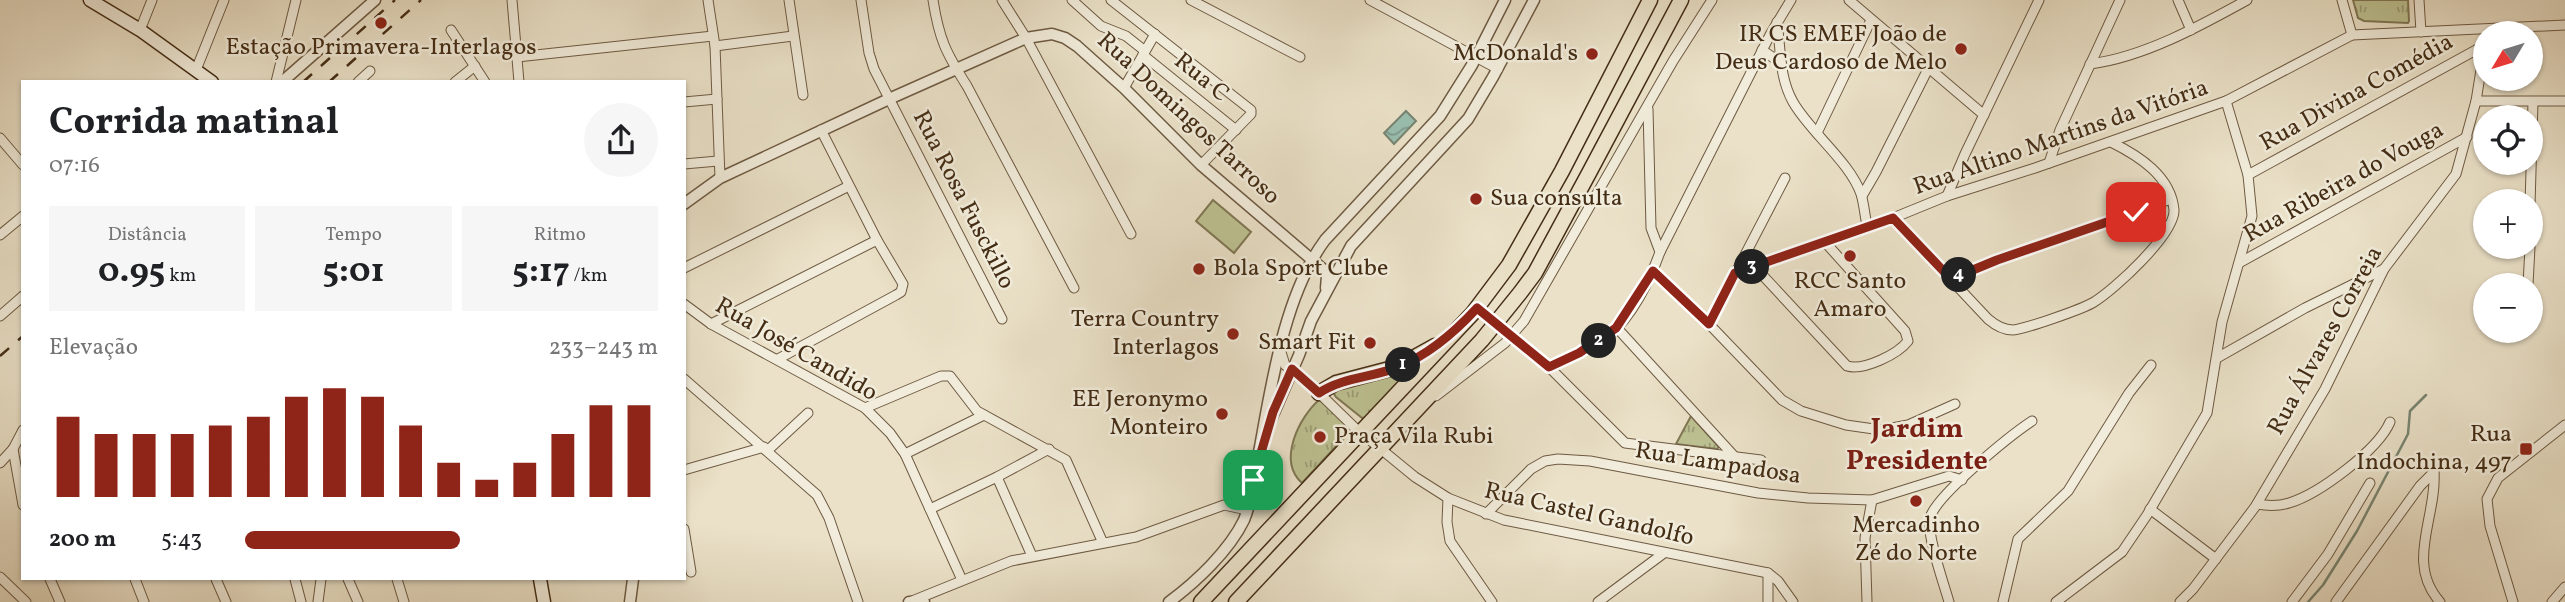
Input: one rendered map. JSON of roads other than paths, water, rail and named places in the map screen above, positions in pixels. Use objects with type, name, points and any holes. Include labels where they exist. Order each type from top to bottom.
[{"type":"main road","points":[[90,0],[140,30],[209,80]]},
{"type":"main road","points":[[1201,602],[1477,308],[1509,265],[1556,183],[1650,0]]},
{"type":"main road","points":[[1236,602],[1497,323],[1535,273],[1681,0]]},
{"type":"main road","points":[[1319,393],[1336,383],[1397,368],[1448,338]]},
{"type":"main road","points":[[541,580],[544,602]]},
{"type":"street","points":[[140,30],[152,0]]},
{"type":"street","points":[[196,70],[224,0]]},
{"type":"street","points":[[276,80],[296,0]]},
{"type":"street","points":[[284,80],[375,0]]},
{"type":"street","points":[[512,0],[519,80]]},
{"type":"street","points":[[708,0],[714,41],[720,178]]},
{"type":"street","points":[[789,0],[803,95]]},
{"type":"street","name":"Rua Rosa Fusckillo","points":[[861,0],[871,61],[1002,319]]},
{"type":"street","points":[[933,0],[940,38],[955,69],[967,86],[1074,288]]},
{"type":"street","points":[[1002,0],[1026,38],[1131,234]]},
{"type":"street","name":"Rua C","points":[[1072,0],[1101,26],[1126,36],[1236,130]]},
{"type":"street","points":[[1111,0],[1250,109],[1251,114],[1201,166]]},
{"type":"street","points":[[1191,0],[1300,57]]},
{"type":"street","points":[[1370,0],[1498,69]]},
{"type":"street","points":[[1168,602],[1181,593],[1215,559],[1245,515],[1274,370],[1310,259],[1440,116],[1505,0]]},
{"type":"street","points":[[1258,458],[1273,412],[1311,321],[1326,289],[1356,239],[1457,133],[1498,69],[1534,0]]},
{"type":"street","points":[[1410,414],[1512,337],[1528,314],[1677,53],[1712,0]]},
{"type":"street","points":[[1549,367],[1579,353],[1616,328],[1653,271],[1660,252],[1762,50],[1791,0]]},
{"type":"street","points":[[1849,0],[1984,115]]},
{"type":"street","points":[[1947,196],[2039,0]]},
{"type":"street","points":[[2049,163],[2060,130],[2120,0]]},
{"type":"street","points":[[2178,0],[2191,30]]},
{"type":"street","points":[[2090,64],[2127,55],[2191,30],[2247,0]]},
{"type":"street","points":[[2342,0],[2352,35],[2473,30]]},
{"type":"street","points":[[2419,0],[2421,32]]},
{"type":"street","points":[[1817,133],[1871,20]]},
{"type":"street","points":[[1777,21],[1783,77],[1793,103],[1856,183],[1862,196],[1867,226]]},
{"type":"street","points":[[2543,26],[2565,24]]},
{"type":"street","points":[[451,30],[484,80]]},
{"type":"street","name":"Rua Domingos Tarroso","points":[[1026,38],[1052,34],[1065,38],[1124,88],[1201,166],[1326,273],[1326,289]]},
{"type":"street","points":[[1124,88],[1155,34]]},
{"type":"street","name":"Rua Altino Martins da Vitória","points":[[1735,273],[1893,218],[1947,196],[2226,101],[2352,35]]},
{"type":"street","points":[[517,57],[793,36]]},
{"type":"street","points":[[686,203],[720,178],[1026,38]]},
{"type":"street","points":[[1762,50],[1781,63]]},
{"type":"street","name":"Rua Divina Comédia","points":[[2248,175],[2473,52]]},
{"type":"street","points":[[458,80],[475,66]]},
{"type":"street","points":[[1862,196],[1928,69]]},
{"type":"street","points":[[360,80],[370,71]]},
{"type":"street","name":"Rua Álvares Correia","points":[[2180,602],[2257,504],[2325,388],[2384,269],[2456,174],[2478,91]]},
{"type":"street","points":[[686,102],[717,99]]},
{"type":"street","points":[[2056,602],[2122,552],[2204,420],[2209,405],[2222,322],[2252,216],[2248,175],[2226,101]]},
{"type":"street","points":[[2476,101],[2565,101]]},
{"type":"street","points":[[2530,189],[2533,102]]},
{"type":"street","points":[[1648,106],[1651,228],[1660,252]]},
{"type":"street","points":[[778,359],[901,292],[902,285],[821,130]]},
{"type":"street","name":"Rua Ribeira do Vouga","points":[[2239,263],[2467,137]]},
{"type":"street","points":[[0,138],[21,163]]},
{"type":"street","points":[[1893,218],[1993,324],[2007,329],[2025,327],[2090,304],[2115,285],[2165,234],[2173,217],[2171,199],[2160,177],[2128,150],[2111,142]]},
{"type":"street","points":[[686,164],[718,161]]},
{"type":"street","points":[[1709,324],[1786,178]]},
{"type":"street","points":[[686,267],[849,186]]},
{"type":"street","points":[[1951,279],[1997,260],[2171,199]]},
{"type":"street","points":[[1,233],[21,218]]},
{"type":"street","points":[[711,324],[877,240]]},
{"type":"street","points":[[1754,266],[1847,366],[1855,368],[1894,354],[1908,341],[1905,331],[1824,241]]},
{"type":"street","points":[[2217,358],[2305,308],[2384,269]]},
{"type":"street","points":[[1653,271],[1709,324],[1782,400],[1801,411],[1846,425],[1881,430],[1908,425],[1955,404]]},
{"type":"street","points":[[0,316],[21,298]]},
{"type":"street","name":"Rua José Candido","points":[[686,305],[711,324],[865,408],[890,433],[905,454],[962,580]]},
{"type":"street","points":[[1477,308],[1549,367],[1615,434],[1629,444],[1761,460]]},
{"type":"street","points":[[1616,328],[1734,456]]},
{"type":"street","name":"Rua Castel Gandolfo","points":[[1281,350],[1282,360],[1361,433],[1415,477],[1448,498],[1504,520],[1768,573]]},
{"type":"street","points":[[2003,602],[2018,539],[2068,491],[2129,393],[2151,366]]},
{"type":"street","points":[[865,408],[947,376],[956,381],[970,403],[984,415],[1049,449],[1069,464],[1103,543]]},
{"type":"street","points":[[686,381],[728,420],[810,488],[823,504],[858,602]]},
{"type":"street","points":[[686,469],[766,449],[808,413]]},
{"type":"street","points":[[905,454],[984,415]]},
{"type":"street","points":[[1950,602],[1930,531],[1929,520],[1932,513],[1962,480],[2032,421]]},
{"type":"street","points":[[2257,504],[2290,502],[2327,482],[2372,448],[2390,422]]},
{"type":"street","points":[[2513,602],[2490,526],[2487,499],[2498,478],[2565,425]]},
{"type":"street","points":[[0,463],[13,449],[21,434]]},
{"type":"street","points":[[13,449],[21,494]]},
{"type":"street","points":[[930,509],[1049,449]]},
{"type":"street","name":"Rua Lampadosa","points":[[1486,514],[1531,468],[1545,461],[1558,459],[1590,461],[1758,493],[1872,499],[1949,475],[1962,480]]},
{"type":"street","points":[[2336,602],[2420,486],[2434,472],[2423,567],[2426,581],[2440,602]]},
{"type":"street","points":[[997,477],[1032,556]]},
{"type":"street","points":[[2292,602],[2328,554],[2370,483]]},
{"type":"street","points":[[1448,498],[1447,522],[1450,541],[1492,602]]},
{"type":"street","points":[[1867,602],[1865,538],[1872,499]]},
{"type":"street","points":[[911,602],[962,580],[1032,556],[1158,530],[1224,505],[1245,515]]},
{"type":"street","points":[[2150,509],[2216,559]]},
{"type":"street","points":[[686,541],[691,572]]},
{"type":"street","points":[[1598,602],[1664,553]]},
{"type":"street","points":[[1768,573],[1768,602]]},
{"type":"street","points":[[1768,573],[1778,581],[1793,602]]},
{"type":"street","points":[[0,577],[26,602]]},
{"type":"street","points":[[50,580],[60,602]]},
{"type":"street","points":[[135,580],[144,602]]},
{"type":"street","points":[[216,580],[226,602]]},
{"type":"street","points":[[295,580],[301,602]]},
{"type":"street","points":[[318,602],[321,580]]},
{"type":"street","points":[[348,580],[358,602]]},
{"type":"street","points":[[397,580],[404,602]]},
{"type":"street","points":[[630,602],[633,580]]},
{"type":"street","points":[[2552,602],[2565,587]]},
{"type":"street","points":[[911,602],[924,602]]},
{"type":"water","points":[[1406,111],[1416,121],[1394,144],[1384,133]]},
{"type":"waterway","points":[[2308,602],[2323,585],[2357,531],[2408,434],[2410,411],[2426,395]]},
{"type":"railway","points":[[305,80],[395,0]]},
{"type":"railway","points":[[331,80],[421,0]]},
{"type":"railway","points":[[0,356],[21,338]]},
{"type":"place","name":"Estação Primavera-Interlagos","points":[[381,23]]},
{"type":"place","name":"IR CS EMEF João de Deus Cardoso de Melo","points":[[1961,49]]},
{"type":"place","name":"McDonald's","points":[[1592,54]]},
{"type":"place","name":"Sua consulta","points":[[1476,199]]},
{"type":"place","name":"RCC Santo Amaro","points":[[1850,256]]},
{"type":"place","name":"Bola Sport Clube","points":[[1199,269]]},
{"type":"place","name":"Terra Country Interlagos","points":[[1233,334]]},
{"type":"place","name":"Smart Fit","points":[[1370,343]]},
{"type":"place","name":"EE Jeronymo Monteiro","points":[[1222,414]]},
{"type":"place","name":"Praça Vila Rubi","points":[[1320,437]]},
{"type":"place","name":"Rua Indochina, 497","points":[[2526,449]]},
{"type":"place","name":"Mercadinho Zé do Norte","points":[[1916,501]]},
{"type":"district","name":"Jardim Presidente","points":[[1917,445]]}]
